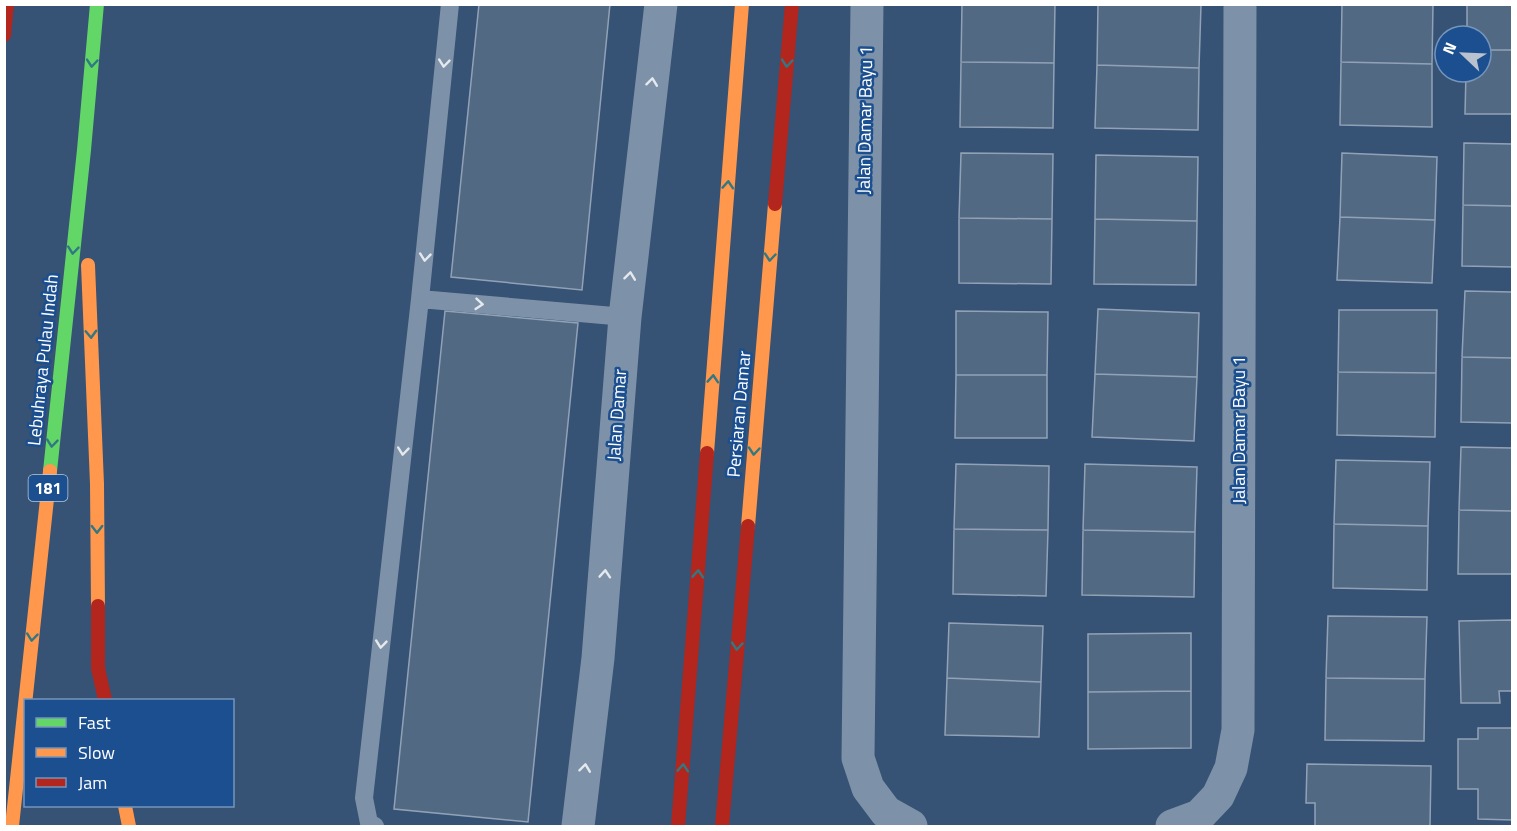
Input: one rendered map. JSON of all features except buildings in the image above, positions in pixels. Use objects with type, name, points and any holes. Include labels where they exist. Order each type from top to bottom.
[{"type":"street","points":[[4,35],[7,4]]},
{"type":"street","name":"Lebuhraya Pulau Indah","points":[[26,699],[84,150],[97,4]]},
{"type":"street","name":"Jalan Damar","points":[[578,826],[598,658],[625,317],[662,4]]},
{"type":"street","name":"Persiaran Damar","points":[[678,826],[742,4]]},
{"type":"street","name":"Persiaran Damar","points":[[722,826],[792,4]]},
{"type":"street","name":"Jalan Damar Bayu 1","points":[[867,4],[858,758],[867,788],[886,812],[911,826]]},
{"type":"street","name":"Jalan Damar Bayu 1","points":[[1172,826],[1199,816],[1218,796],[1231,768],[1238,730],[1240,4]]},
{"type":"street","points":[[84,150],[97,484],[98,668],[105,699]]},
{"type":"street","name":"Lebuhraya Pulau Indah","points":[[12,826],[24,713]]},
{"type":"street","points":[[125,807],[129,826]]},
{"type":"lane","points":[[375,826],[369,823],[364,798],[420,299],[450,4]]},
{"type":"lane","points":[[420,299],[625,317]]},
{"type":"traffic: fast","points":[[50,471],[97,4]]},
{"type":"traffic: slow","points":[[707,453],[742,4]]},
{"type":"traffic: slow","points":[[748,526],[775,204]]},
{"type":"traffic: slow","points":[[88,265],[97,484],[98,606]]},
{"type":"traffic: slow","points":[[26,699],[50,471]]},
{"type":"traffic: slow","points":[[12,826],[24,714]]},
{"type":"traffic: slow","points":[[125,807],[129,826]]},
{"type":"traffic: jam","points":[[4,35],[7,4]]},
{"type":"traffic: jam","points":[[775,204],[792,4]]},
{"type":"traffic: jam","points":[[678,826],[707,453]]},
{"type":"traffic: jam","points":[[722,826],[748,526]]},
{"type":"traffic: jam","points":[[98,606],[98,668],[105,699]]}]
